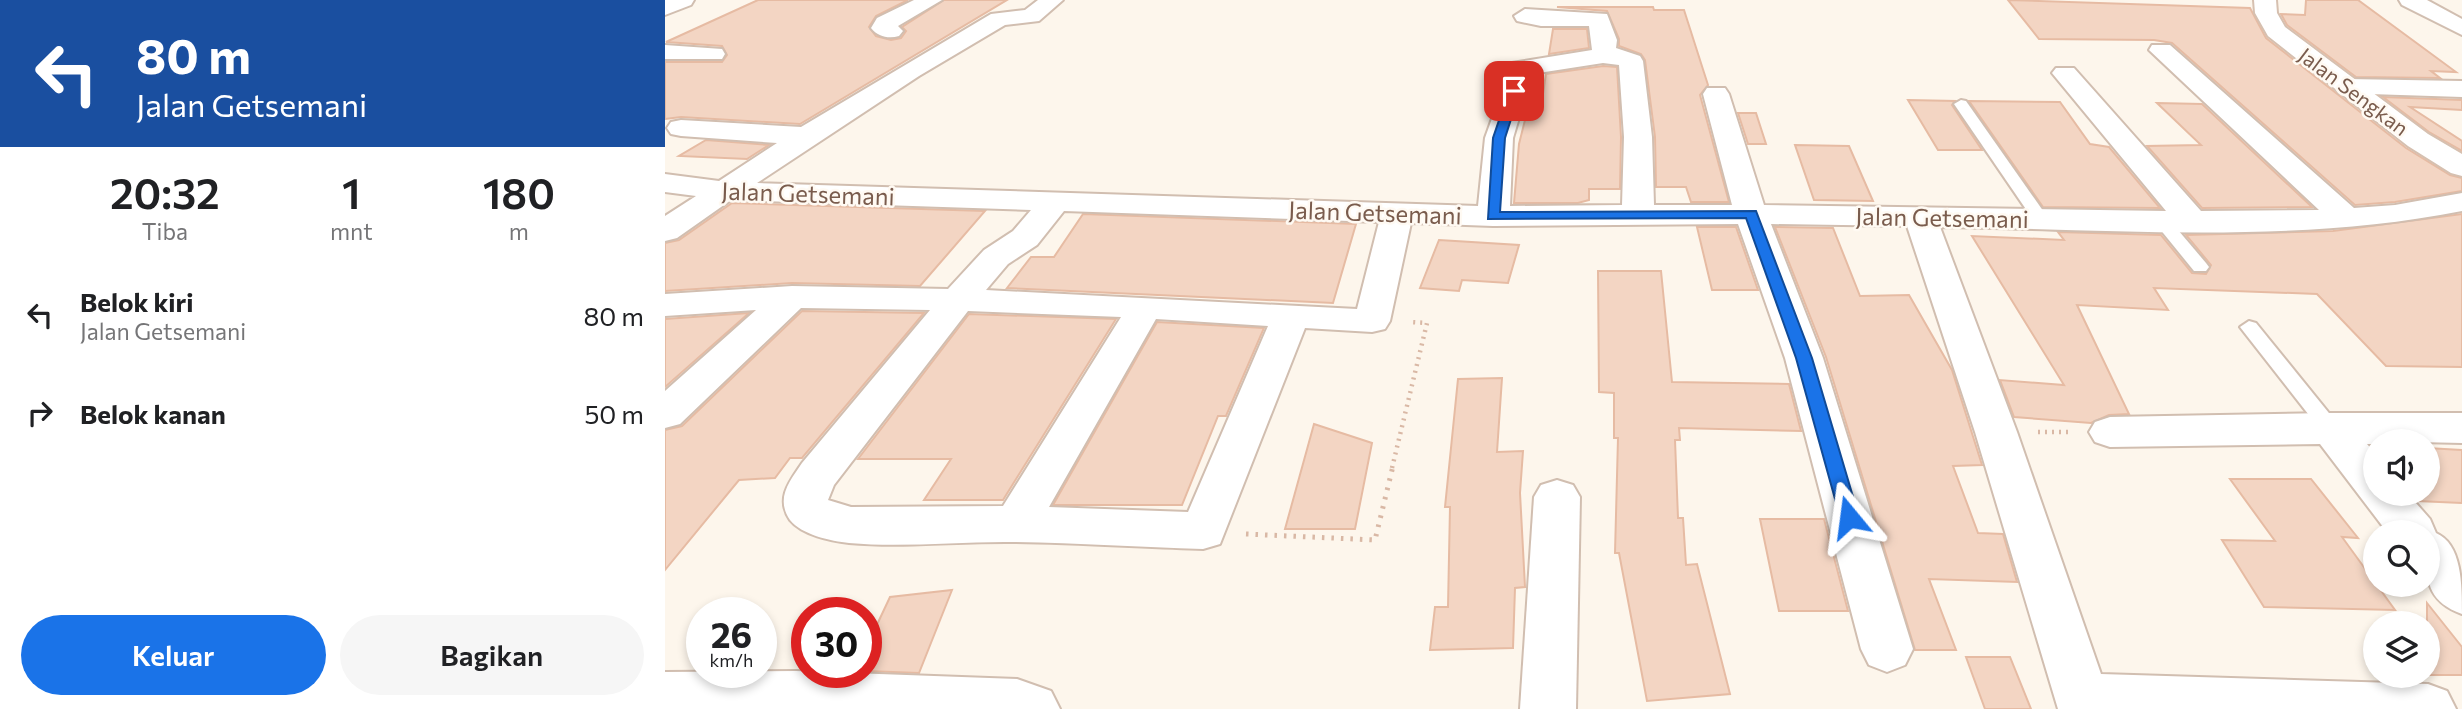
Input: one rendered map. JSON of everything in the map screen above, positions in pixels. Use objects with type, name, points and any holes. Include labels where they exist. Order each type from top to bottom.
[{"type":"street","points":[[665,8],[683,0]]},
{"type":"street","points":[[891,31],[883,28],[885,23],[931,0]]},
{"type":"street","points":[[665,231],[806,136],[999,19],[1031,16],[1052,0]]},
{"type":"street","name":"Jalan Sengkan","points":[[2265,0],[2266,13],[2276,31],[2418,140],[2462,167]]},
{"type":"street","points":[[2410,0],[2462,27]]},
{"type":"street","points":[[1525,16],[1541,19],[1599,19],[1605,40],[1603,56]]},
{"type":"street","points":[[2161,50],[2348,219]]},
{"type":"street","points":[[665,52],[713,54]]},
{"type":"street","points":[[1493,216],[1499,138],[1521,68],[1618,55],[1631,61],[1637,137],[1638,216]]},
{"type":"street","points":[[2065,73],[2176,220]]},
{"type":"street","points":[[2348,87],[2462,89]]},
{"type":"street","points":[[1716,94],[1751,214],[1804,358],[1887,649]]},
{"type":"street","points":[[681,128],[806,136]]},
{"type":"street","name":"Jalan Getsemani","points":[[665,183],[727,191],[1493,216],[1751,214],[2176,220],[2348,219],[2395,215],[2462,202]]},
{"type":"street","points":[[1042,202],[1025,238],[996,257],[958,300],[818,474],[806,495],[807,508],[822,520],[851,526],[1016,524],[1203,531],[1291,316]]},
{"type":"street","points":[[665,305],[792,297],[958,300],[1145,307],[1372,321],[1397,213]]},
{"type":"street","points":[[1920,217],[1996,432],[2084,704],[2428,709]]},
{"type":"street","points":[[665,414],[792,297]]},
{"type":"street","points":[[1016,524],[1145,307]]},
{"type":"street","points":[[2330,428],[2363,469]]},
{"type":"street","points":[[2111,432],[2462,428]]},
{"type":"street","points":[[1548,709],[1557,497]]},
{"type":"street","points":[[2392,506],[2404,520]]},
{"type":"street","points":[[2440,565],[2462,593]]},
{"type":"street","points":[[665,697],[796,696],[1017,704],[1031,709]]},
{"type":"lane","points":[[1961,104],[2040,218]]},
{"type":"lane","points":[[2176,220],[2200,267]]},
{"type":"lane","points":[[2249,327],[2330,428]]},
{"type":"path","points":[[1203,531],[1375,540],[1427,323],[1372,321]]},
{"type":"path","points":[[1996,432],[2111,432]]},
{"type":"building","points":[[758,0],[908,0],[876,16],[869,27],[876,36],[891,40],[901,38],[906,31],[902,27],[944,0],[1007,0],[800,124],[681,117],[665,119],[665,62],[722,62],[727,55],[722,46],[666,42]]},
{"type":"building","points":[[2008,0],[2250,8],[2266,38],[2406,148],[2450,175],[2462,178],[2462,191],[2395,202],[2355,205],[2172,43],[2154,40],[2039,39]]},
{"type":"building","points":[[2306,0],[2358,0],[2456,72],[2431,71],[2440,78],[2356,77],[2287,25],[2281,14],[2305,15]]},
{"type":"building","points":[[1557,7],[1653,7],[1654,10],[1684,10],[1708,85],[1700,95],[1729,202],[1691,202],[1686,187],[1656,187],[1655,137],[1645,60],[1641,54],[1619,46],[1619,39],[1607,11]]},
{"type":"building","points":[[1553,29],[1587,29],[1589,48],[1549,54]]},
{"type":"building","points":[[1603,66],[1617,67],[1621,137],[1620,189],[1589,189],[1589,200],[1578,203],[1514,203],[1519,144],[1527,112],[1540,113],[1546,74]]},
{"type":"building","points":[[2383,97],[2462,100],[2462,110],[2410,107],[2462,141],[2462,151],[2429,132]]},
{"type":"building","points":[[1908,100],[1955,101],[1952,105],[1982,150],[1938,150]]},
{"type":"building","points":[[1969,101],[2060,102],[2090,144],[2109,147],[2160,208],[2043,207]]},
{"type":"building","points":[[2157,103],[2202,104],[2312,207],[2202,208],[2147,146],[2201,145]]},
{"type":"building","points":[[1738,113],[1756,113],[1766,144],[1748,144]]},
{"type":"building","points":[[706,140],[769,145],[747,159],[679,156]]},
{"type":"building","points":[[1795,145],[1849,146],[1873,201],[1814,200]]},
{"type":"building","points":[[732,203],[985,211],[920,286],[792,283],[665,291],[665,243],[679,240]]},
{"type":"building","points":[[1083,214],[1356,224],[1333,303],[1007,288],[1031,257],[1054,257]]},
{"type":"building","points":[[2462,214],[2462,367],[2386,366],[2317,294],[2154,288],[2168,310],[2077,305],[2129,414],[2109,415],[2091,423],[2014,417],[2000,380],[2064,385],[1972,236],[2064,240],[2058,232],[2161,235],[2192,273],[2206,274],[2211,265],[2186,235],[2333,231]]},
{"type":"building","points":[[1697,227],[1736,227],[1758,290],[1712,290]]},
{"type":"building","points":[[1775,227],[1833,228],[1860,296],[1909,295],[1952,370],[1982,465],[1953,466],[1978,533],[2003,534],[2017,582],[1929,579],[1956,650],[1915,650],[1826,357]]},
{"type":"building","points":[[1439,240],[1519,245],[1508,283],[1462,280],[1459,291],[1420,288]]},
{"type":"building","points":[[1598,271],[1661,271],[1672,382],[1789,384],[1801,431],[1679,428],[1680,440],[1675,440],[1678,518],[1683,518],[1686,565],[1697,564],[1730,694],[1647,701],[1619,553],[1615,553],[1618,438],[1614,438],[1614,393],[1599,392]]},
{"type":"building","points":[[802,311],[924,313],[802,458],[790,458],[775,478],[739,480],[665,570],[665,430],[682,426]]},
{"type":"building","points":[[749,313],[665,387],[665,319]]},
{"type":"building","points":[[969,314],[1116,319],[1003,500],[924,500],[951,459],[858,459]]},
{"type":"building","points":[[1157,322],[1264,328],[1226,416],[1218,416],[1182,505],[1053,505]]},
{"type":"building","points":[[1502,378],[1497,452],[1523,451],[1520,493],[1525,587],[1515,588],[1513,648],[1430,650],[1435,607],[1448,607],[1450,507],[1445,507],[1458,379]]},
{"type":"building","points":[[1314,424],[1372,443],[1355,529],[1285,529]]},
{"type":"building","points":[[2440,449],[2462,450],[2462,503],[2440,502]]},
{"type":"building","points":[[2230,479],[2311,479],[2358,538],[2342,537],[2363,566],[2363,597],[2386,597],[2395,610],[2264,607],[2222,540],[2275,541]]},
{"type":"building","points":[[1760,519],[1824,519],[1848,611],[1779,611]]},
{"type":"building","points":[[952,590],[919,673],[882,672],[882,614],[890,597]]},
{"type":"building","points":[[2440,619],[2462,647],[2462,675],[2440,675]]},
{"type":"building","points":[[1966,657],[2010,657],[2031,709],[1985,709]]},
{"type":"route","points":[[1514,91],[1499,138],[1493,216],[1751,214],[1804,358],[1849,517]]}]
